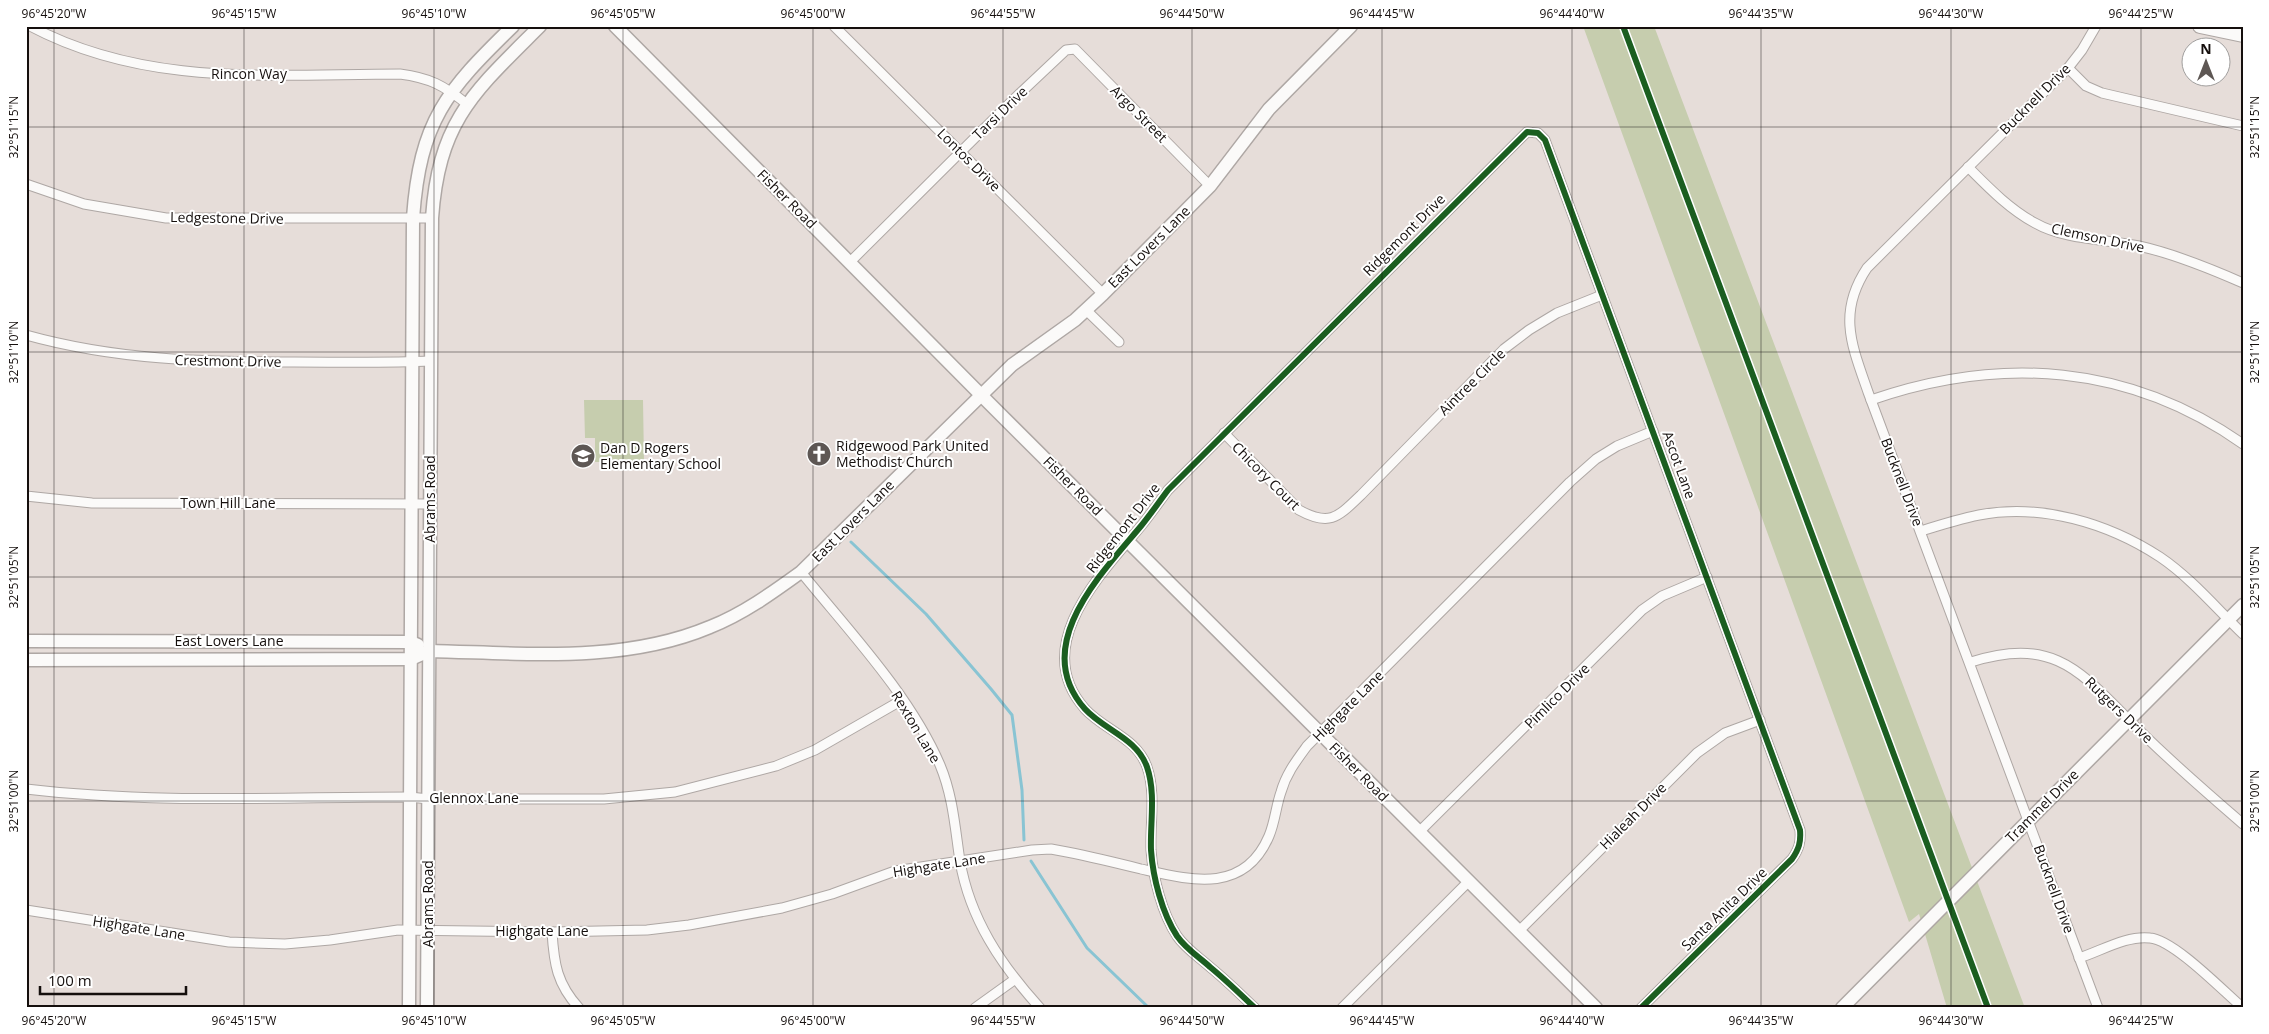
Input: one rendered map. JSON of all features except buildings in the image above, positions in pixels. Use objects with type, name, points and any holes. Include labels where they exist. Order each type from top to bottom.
[{"type":"main road","points":[[2200,26],[2243,35]]},
{"type":"street","name":"Rincon Way","points":[[30,26],[89,51],[158,69],[218,74],[400,74],[422,76],[441,84],[467,104]]},
{"type":"street","name":"Abrams Road","points":[[409,1008],[413,218],[415,187],[422,152],[431,126],[451,91],[464,75],[513,26]]},
{"type":"street","name":"Abrams Road","points":[[427,1008],[432,218],[435,190],[441,159],[451,131],[467,104],[489,77],[540,26]]},
{"type":"street","name":"Fisher Road","points":[[615,26],[1127,541],[1470,881],[1590,1006]]},
{"type":"street","name":"Lontos Drive","points":[[834,26],[1103,294]]},
{"type":"street","name":"East Lovers Lane","points":[[26,641],[411,642],[429,651],[599,652],[654,644],[693,633],[734,616],[774,592],[801,572],[1012,365],[1059,333],[1103,294],[1210,186],[1269,109],[1351,26]]},
{"type":"street","name":"Bucknell Drive","points":[[2096,26],[2087,44],[2068,68],[1867,268],[1854,292],[1849,319],[1849,334],[2098,1008]]},
{"type":"street","name":"Argo Street","points":[[1066,50],[1075,49],[1210,186]]},
{"type":"street","name":"Tarsi Drive","points":[[850,262],[1066,50]]},
{"type":"street","points":[[2068,68],[2086,86],[2102,93],[2243,126]]},
{"type":"street","name":"Ascot Lane","points":[[1527,132],[1538,133],[1545,140],[1797,818]]},
{"type":"street","name":"Ridgemont Drive","points":[[1255,1008],[1190,951],[1178,936],[1168,918],[1151,852],[1152,800],[1147,768],[1141,756],[1130,743],[1097,722],[1084,708],[1072,690],[1066,672],[1065,641],[1081,603],[1115,554],[1168,490],[1527,132]]},
{"type":"street","points":[[422,152],[441,159]]},
{"type":"street","name":"Clemson Drive","points":[[1968,166],[2015,211],[2036,224],[2060,232],[2134,245],[2176,256],[2243,283]]},
{"type":"street","name":"Ledgestone Drive","points":[[26,184],[84,204],[166,218],[432,218]]},
{"type":"street","name":"Aintree Circle","points":[[1361,495],[1504,349],[1529,330],[1557,313],[1602,295]]},
{"type":"street","points":[[1086,310],[1119,342]]},
{"type":"street","name":"Crestmont Drive","points":[[26,335],[111,354],[157,359],[212,362],[431,361]]},
{"type":"street","points":[[1872,400],[1916,385],[1968,375],[2000,372],[2063,375],[2096,380],[2145,393],[2202,419],[2243,444]]},
{"type":"street","name":"Highgate Lane","points":[[26,910],[229,942],[285,944],[409,930],[552,932],[647,930],[689,925],[800,904],[896,872],[1032,850],[1051,849],[1187,879],[1217,880],[1240,871],[1258,855],[1269,837],[1288,774],[1308,746],[1570,482],[1596,459],[1617,446],[1653,431]]},
{"type":"street","name":"Chicory Court","points":[[1224,433],[1299,510],[1314,518],[1330,518],[1342,513],[1361,495]]},
{"type":"street","name":"Town Hill Lane","points":[[26,496],[92,502],[430,504]]},
{"type":"street","points":[[1921,531],[1981,514],[2005,512],[2044,513],[2075,519],[2107,529],[2160,558],[2186,578],[2243,634]]},
{"type":"street","name":"Rexton Lane","points":[[801,572],[883,673],[902,700],[940,765],[954,811],[960,862],[976,918],[1014,980],[1040,1008]]},
{"type":"street","name":"Pimlico Drive","points":[[1420,832],[1642,610],[1662,596],[1707,578]]},
{"type":"street","name":"Trammel Drive","points":[[1842,1008],[2243,605]]},
{"type":"street","points":[[119,641],[120,660]]},
{"type":"street","name":"East Lovers Lane","points":[[26,660],[411,660],[429,651]]},
{"type":"street","name":"Rutgers Drive","points":[[1970,662],[1991,656],[2032,654],[2053,659],[2076,670],[2090,681],[2194,782],[2243,824]]},
{"type":"street","name":"Glennox Lane","points":[[26,789],[80,795],[168,798],[410,796],[428,799],[604,799],[675,792],[784,763],[815,750],[902,700]]},
{"type":"street","name":"Hialeah Drive","points":[[1519,931],[1697,753],[1725,733],[1760,720]]},
{"type":"street","name":"Santa Anita Drive","points":[[1641,1008],[1792,859],[1799,849],[1801,840],[1797,818]]},
{"type":"street","points":[[1342,1008],[1470,881]]},
{"type":"street","points":[[552,932],[553,958],[558,976],[579,1008]]},
{"type":"street","points":[[2080,958],[2133,939],[2151,938],[2176,950],[2243,1008]]},
{"type":"street","points":[[975,1008],[1014,980]]},
{"type":"green space","points":[[1583,26],[1654,26],[2025,1008],[1947,1008],[1919,914],[1909,922]]},
{"type":"green space","points":[[584,400],[643,400],[644,462],[595,462],[595,438],[585,438]]},
{"type":"waterway","points":[[851,542],[926,614],[1012,715],[1022,790],[1024,840]]},
{"type":"waterway","points":[[1031,861],[1087,948],[1149,1008]]},
{"type":"cycle path","points":[[1623,26],[1988,1008]]},
{"type":"cycle path","points":[[1255,1008],[1184,945],[1172,927],[1159,895],[1154,872],[1151,850],[1152,798],[1147,767],[1142,757],[1128,741],[1085,709],[1070,685],[1064,661],[1068,636],[1077,612],[1091,588],[1168,490],[1527,132],[1538,133],[1545,140],[1800,830],[1799,845],[1792,859],[1641,1008]]},
{"type":"place","name":"Ridgewood Park United Methodist Church","points":[[819,454]]},
{"type":"place","name":"Dan D Rogers Elementary School","points":[[583,456]]}]
